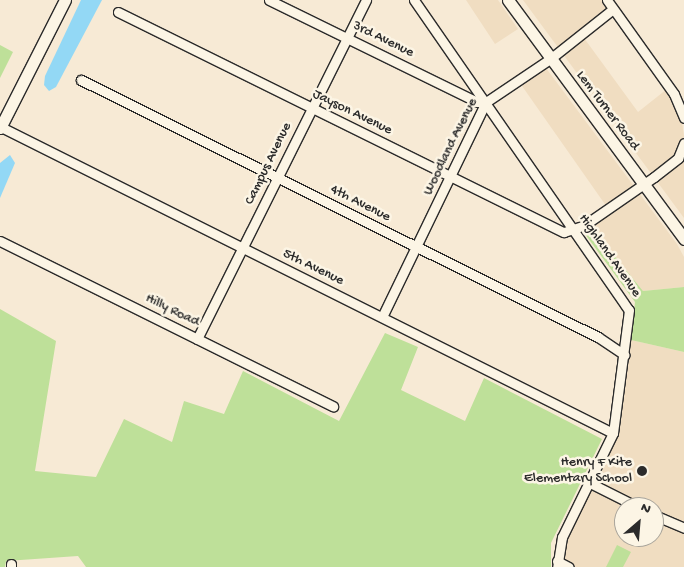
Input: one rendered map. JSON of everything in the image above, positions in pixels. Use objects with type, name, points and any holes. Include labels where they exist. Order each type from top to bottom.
[{"type":"main road","points":[[0,128],[65,0]]},
{"type":"main road","name":"Lem Turner Road","points":[[508,0],[684,239]]},
{"type":"street","name":"3rd Avenue","points":[[269,0],[477,102],[486,102]]},
{"type":"street","name":"Campus Avenue","points":[[197,339],[366,0]]},
{"type":"street","name":"Highland Avenue","points":[[414,0],[630,310],[626,355],[613,434],[562,537],[557,564]]},
{"type":"street","points":[[606,0],[674,94],[684,118]]},
{"type":"street","name":"Woodland Avenue","points":[[382,317],[486,102],[550,59],[613,10]]},
{"type":"street","name":"Jayson Avenue","points":[[118,12],[559,230],[575,231]]},
{"type":"street","name":"4th Avenue","points":[[81,80],[598,337],[626,355]]},
{"type":"street","name":"5th Avenue","points":[[0,128],[382,317],[613,434]]},
{"type":"street","points":[[575,231],[678,158],[684,143]]},
{"type":"street","name":"Hilly Road","points":[[0,241],[333,406]]},
{"type":"street","points":[[590,483],[618,497]]},
{"type":"street","points":[[664,519],[684,528]]},
{"type":"street","points":[[557,564],[569,567]]},
{"type":"shaded area","points":[[466,0],[498,0],[518,29],[495,44]]},
{"type":"shaded area","points":[[523,0],[603,0],[614,15],[584,38],[638,112],[667,89],[680,111],[684,135],[684,218]]},
{"type":"shaded area","points":[[540,60],[677,244],[684,257],[684,287],[643,291],[592,228],[609,210],[515,76]]},
{"type":"shaded area","name":"Henry F Kite Elementary School","points":[[631,340],[684,352],[684,567],[575,567],[562,561],[562,550],[617,435]]},
{"type":"green space","points":[[0,45],[13,52],[0,78]]},
{"type":"green space","points":[[592,228],[643,291],[684,287],[684,352],[631,340],[635,302],[585,234]]},
{"type":"green space","points":[[0,309],[56,341],[35,471],[96,477],[124,419],[172,442],[184,401],[224,414],[243,371],[339,421],[385,333],[418,347],[401,390],[465,421],[484,378],[602,439],[551,543],[551,567],[86,567],[78,556],[6,561],[5,567],[0,567]]},
{"type":"green space","points":[[616,547],[621,547],[631,552],[623,567],[606,567]]},
{"type":"water","points":[[81,0],[102,0],[56,87],[49,91],[44,85],[45,76]]},
{"type":"water","points":[[10,155],[15,163],[0,198],[0,163]]},
{"type":"place","name":"Henry F Kite Elementary School","points":[[642,471]]}]
